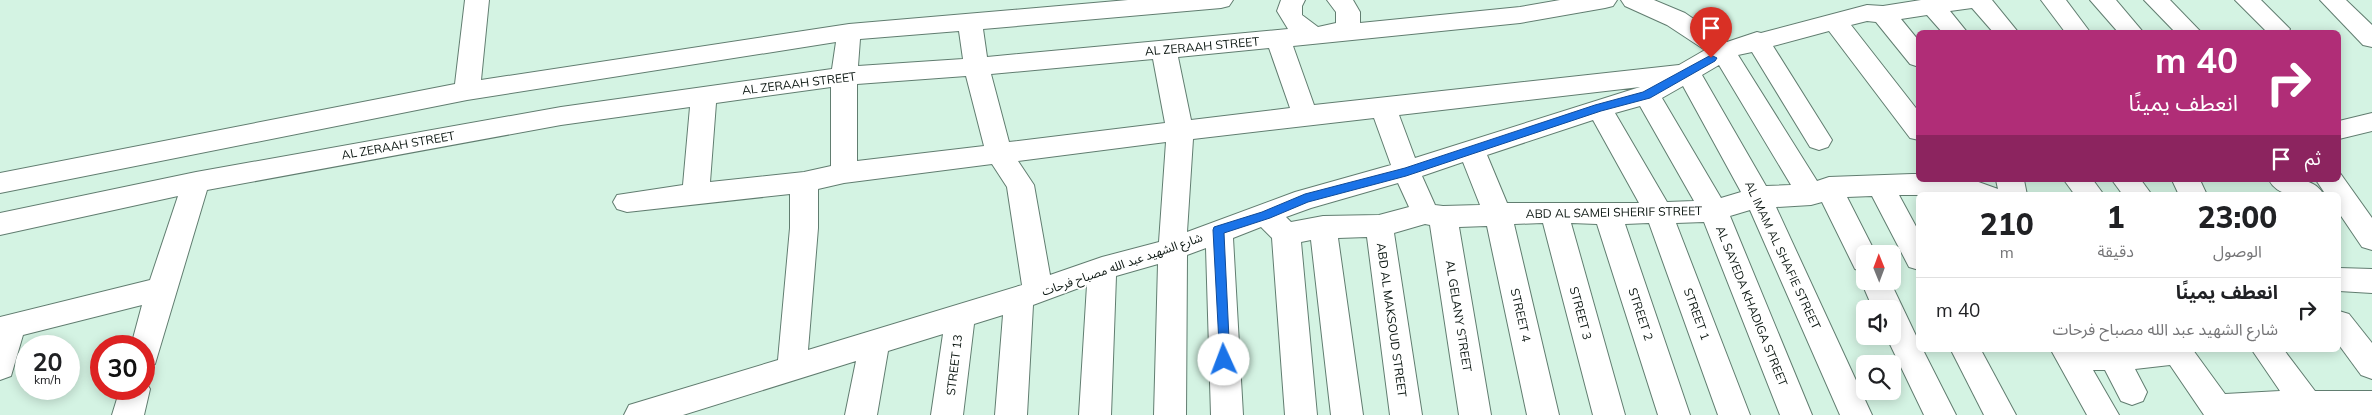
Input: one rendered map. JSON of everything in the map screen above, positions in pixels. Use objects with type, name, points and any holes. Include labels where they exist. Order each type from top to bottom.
[{"type":"street","points":[[467,91],[477,0]]},
{"type":"street","points":[[0,183],[467,91],[560,75],[849,32],[970,23],[1122,4],[1221,0]]},
{"type":"street","points":[[1293,0],[1290,3],[1290,16],[1298,27],[1314,36]]},
{"type":"street","points":[[1339,0],[1347,8],[1350,20],[1344,32]]},
{"type":"street","name":"AL ZERAAH STREET","points":[[0,224],[196,182],[561,116],[844,76],[976,67],[1314,36],[1520,15],[1605,0]]},
{"type":"street","points":[[1633,0],[1676,19],[1723,51],[1820,191],[1856,247]]},
{"type":"street","name":"شارع الشهيد عبد الله مصباح فرحات","points":[[640,415],[1028,295],[1102,268],[1173,249],[1218,230],[1276,225],[1305,199],[1406,172],[1599,108],[1647,95],[1688,73],[1723,51],[1758,40],[1835,22],[1875,7],[1934,8],[1971,0]]},
{"type":"street","points":[[1980,0],[2004,30]]},
{"type":"street","points":[[2053,0],[2076,30]]},
{"type":"street","points":[[2102,0],[2129,30]]},
{"type":"street","points":[[2156,0],[2187,30]]},
{"type":"street","points":[[2247,0],[2278,29]]},
{"type":"street","points":[[2332,0],[2372,39]]},
{"type":"street","points":[[1875,7],[1916,55]]},
{"type":"street","points":[[1934,8],[1952,30]]},
{"type":"street","points":[[1835,22],[1916,127]]},
{"type":"street","points":[[970,23],[976,67],[999,154],[1020,185],[1028,295],[1011,415]]},
{"type":"street","points":[[844,173],[844,76],[849,32]]},
{"type":"street","points":[[1278,39],[1305,114]]},
{"type":"street","points":[[1758,40],[1819,140]]},
{"type":"street","points":[[1164,50],[1180,132],[1173,249],[1170,415]]},
{"type":"street","points":[[627,202],[804,182],[844,173],[1180,132],[1305,114],[1383,108],[1688,73]]},
{"type":"street","name":"AL IMAM AL SHAFIE STREET","points":[[1688,73],[1758,197],[1856,415]]},
{"type":"street","points":[[560,75],[561,116]]},
{"type":"street","name":"AL SAYEDA KHADIGA STREET","points":[[1647,95],[1714,211],[1796,415]]},
{"type":"street","points":[[696,194],[704,96]]},
{"type":"street","name":"AL GELANY STREET","points":[[1383,108],[1406,172],[1434,215],[1475,415]]},
{"type":"street","name":"STREET 1","points":[[1599,108],[1659,213],[1734,415]]},
{"type":"street","points":[[2341,130],[2372,122]]},
{"type":"street","name":"STREET 4","points":[[1472,151],[1498,214],[1544,415]]},
{"type":"street","points":[[149,335],[161,289],[196,182]]},
{"type":"street","points":[[792,367],[804,228],[804,182]]},
{"type":"street","points":[[2080,182],[2088,192]]},
{"type":"street","points":[[2128,182],[2136,192]]},
{"type":"street","points":[[2287,182],[2305,192]]},
{"type":"street","points":[[2332,182],[2339,192]]},
{"type":"street","points":[[1880,184],[1916,253]]},
{"type":"street","name":"ABD AL SAMEI SHERIF STREET","points":[[1276,225],[1323,227],[1379,226],[1434,215],[1714,211],[1758,197],[1880,184],[1973,190]]},
{"type":"street","points":[[2341,194],[2369,231]]},
{"type":"street","name":"STREET 3","points":[[1554,212],[1608,415]]},
{"type":"street","points":[[2341,213],[2369,231]]},
{"type":"street","name":"STREET 2","points":[[1608,214],[1674,415]]},
{"type":"street","points":[[1276,225],[1301,415]]},
{"type":"street","name":"ABD AL MAKSOUD STREET","points":[[1379,226],[1406,415]]},
{"type":"street","points":[[1323,227],[1347,415]]},
{"type":"street","points":[[1218,230],[1227,415]]},
{"type":"street","points":[[1095,415],[1102,268]]},
{"type":"street","points":[[2341,280],[2372,281]]},
{"type":"street","points":[[0,367],[6,327],[161,289]]},
{"type":"street","name":"STREET 13","points":[[947,415],[960,316]]},
{"type":"street","points":[[2341,326],[2372,366]]},
{"type":"street","points":[[1901,336],[1940,415]]},
{"type":"street","points":[[861,415],[875,342]]},
{"type":"street","points":[[1967,352],[2000,415]]},
{"type":"street","points":[[2067,353],[2112,354],[2155,352]]},
{"type":"street","points":[[2177,352],[2219,411],[2260,409],[2312,410],[2372,404]]},
{"type":"street","points":[[2268,352],[2312,410]]},
{"type":"street","points":[[2067,353],[2103,415]]},
{"type":"street","points":[[2112,354],[2132,392]]},
{"type":"street","points":[[128,415],[132,400]]},
{"type":"route","points":[[1224,360],[1218,230],[1266,215],[1305,199],[1406,172],[1599,108],[1647,95],[1711,58]]}]
